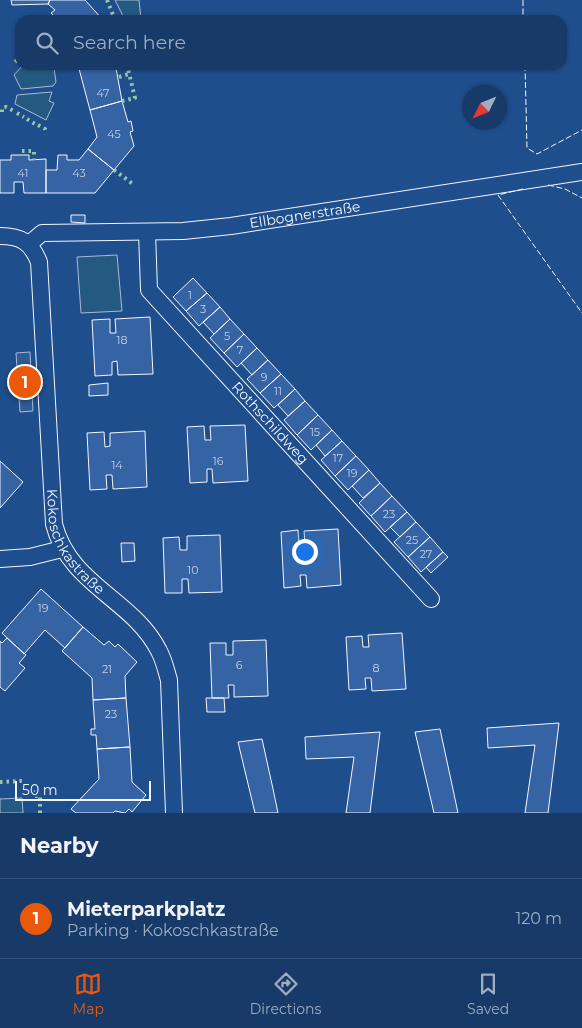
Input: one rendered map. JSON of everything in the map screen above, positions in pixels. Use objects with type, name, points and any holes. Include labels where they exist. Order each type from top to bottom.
[{"type":"street","name":"Ellbognerstraße","points":[[29,244],[42,233],[183,231],[231,226],[582,172]]},
{"type":"street","name":"Rothschildweg","points":[[147,232],[149,290],[431,600]]},
{"type":"street","points":[[0,236],[21,238],[29,244]]},
{"type":"street","name":"Kokoschkastraße","points":[[29,244],[39,262],[54,524],[62,549],[73,566],[136,621],[159,650],[169,680],[174,813]]},
{"type":"street","points":[[0,559],[30,557],[62,549]]},
{"type":"shaded area","points":[[115,0],[139,0],[141,15],[122,15]]},
{"type":"shaded area","points":[[18,70],[54,70],[56,82],[53,86],[21,89],[14,75]]},
{"type":"shaded area","points":[[52,92],[49,101],[54,103],[46,120],[15,104],[17,95]]},
{"type":"shaded area","points":[[117,255],[122,311],[81,313],[77,257]]},
{"type":"shaded area","points":[[30,352],[33,411],[20,412],[16,353]]},
{"type":"shaded area","points":[[22,798],[23,813],[0,813],[0,799]]},
{"type":"building","points":[[11,0],[50,0],[48,4],[12,5]]},
{"type":"building","points":[[50,0],[85,0],[98,15],[53,15],[51,13],[55,10],[48,4]]},
{"type":"building","points":[[79,70],[116,70],[122,101],[90,110]]},
{"type":"building","points":[[122,101],[128,122],[131,121],[133,131],[130,132],[134,146],[114,170],[88,149],[97,137],[90,110]]},
{"type":"building","points":[[88,149],[114,170],[95,193],[46,193],[46,170],[57,170],[58,155],[67,155],[67,160],[79,160]]},
{"type":"building","points":[[11,155],[29,155],[29,160],[46,159],[46,193],[24,193],[23,182],[14,182],[14,193],[0,193],[0,160],[11,160]]},
{"type":"building","points":[[71,215],[85,215],[85,223],[71,222]]},
{"type":"building","points":[[193,278],[207,293],[186,311],[173,297]]},
{"type":"building","points":[[207,293],[220,307],[199,326],[186,311]]},
{"type":"building","points":[[220,307],[230,319],[214,334],[203,322]]},
{"type":"building","points":[[150,317],[153,374],[118,375],[117,361],[112,362],[112,375],[95,376],[92,320],[110,319],[110,333],[116,333],[115,319]]},
{"type":"building","points":[[230,319],[244,334],[224,353],[210,338]]},
{"type":"building","points":[[244,334],[257,348],[237,367],[224,353]]},
{"type":"building","points":[[257,348],[268,360],[252,375],[241,363]]},
{"type":"building","points":[[268,360],[281,374],[260,393],[247,379]]},
{"type":"building","points":[[281,374],[295,389],[274,408],[260,393]]},
{"type":"building","points":[[108,383],[108,395],[89,396],[89,385]]},
{"type":"building","points":[[295,389],[305,401],[288,416],[278,405]]},
{"type":"building","points":[[305,401],[318,415],[297,435],[284,420]]},
{"type":"building","points":[[318,415],[332,430],[311,450],[297,435]]},
{"type":"building","points":[[245,425],[248,481],[213,483],[212,469],[207,469],[207,482],[190,483],[187,427],[204,426],[205,440],[211,440],[210,426]]},
{"type":"building","points":[[332,430],[342,441],[325,456],[316,445]]},
{"type":"building","points":[[145,431],[147,487],[113,489],[112,475],[106,475],[107,489],[90,490],[87,433],[104,432],[105,447],[110,446],[110,433]]},
{"type":"building","points":[[342,441],[356,456],[335,476],[321,460]]},
{"type":"building","points":[[356,456],[369,470],[348,490],[335,476]]},
{"type":"building","points":[[0,461],[23,482],[0,508]]},
{"type":"building","points":[[369,470],[380,483],[363,498],[352,486]]},
{"type":"building","points":[[380,483],[392,496],[371,516],[359,503]]},
{"type":"building","points":[[392,496],[407,512],[385,532],[371,516]]},
{"type":"building","points":[[407,512],[416,522],[400,537],[390,527]]},
{"type":"building","points":[[416,522],[430,537],[408,557],[394,542]]},
{"type":"building","points":[[338,529],[341,585],[307,588],[306,575],[300,575],[301,586],[284,588],[281,532],[298,530],[299,544],[305,543],[304,531]]},
{"type":"building","points":[[220,535],[222,592],[189,593],[188,579],[182,579],[182,593],[165,593],[163,538],[179,537],[180,550],[187,550],[187,536]]},
{"type":"building","points":[[430,537],[443,552],[421,572],[408,557]]},
{"type":"building","points":[[121,543],[134,543],[135,561],[122,562]]},
{"type":"building","points":[[443,552],[448,557],[431,573],[426,567]]},
{"type":"building","points":[[41,589],[83,627],[65,648],[45,630],[24,654],[2,633]]},
{"type":"building","points":[[83,627],[104,645],[109,641],[115,647],[118,644],[137,662],[125,676],[126,698],[93,700],[92,678],[62,651]]},
{"type":"building","points":[[402,633],[406,689],[372,691],[371,678],[365,678],[366,689],[349,690],[346,637],[362,636],[363,647],[369,647],[368,635]]},
{"type":"building","points":[[7,638],[26,655],[19,663],[25,668],[5,691],[0,687],[0,641],[2,643]]},
{"type":"building","points":[[266,640],[268,696],[234,697],[234,685],[228,685],[229,698],[212,698],[210,643],[226,643],[226,655],[233,655],[233,641]]},
{"type":"building","points":[[126,698],[130,747],[97,749],[96,735],[91,735],[91,729],[95,729],[93,700]]},
{"type":"building","points":[[206,698],[224,698],[225,712],[207,712]]},
{"type":"building","points":[[559,723],[548,813],[525,813],[535,745],[488,748],[487,728]]},
{"type":"building","points":[[440,729],[458,813],[434,813],[415,732]]},
{"type":"building","points":[[380,732],[370,813],[346,813],[354,757],[306,759],[305,737]]},
{"type":"building","points":[[262,739],[278,813],[255,813],[238,742]]},
{"type":"building","points":[[130,747],[132,782],[146,795],[132,812],[129,809],[125,813],[115,811],[113,813],[76,813],[71,809],[99,779],[97,749]]},
{"type":"hedge","points":[[107,0],[113,15]]},
{"type":"hedge","points":[[122,101],[135,98],[128,70]]},
{"type":"hedge","points":[[119,77],[129,74]]},
{"type":"hedge","points":[[2,112],[2,108],[6,107],[14,111]]},
{"type":"hedge","points":[[17,113],[24,117]]},
{"type":"hedge","points":[[27,119],[35,124]]},
{"type":"hedge","points":[[38,125],[45,129],[46,134]]},
{"type":"hedge","points":[[22,151],[34,151],[34,160]]},
{"type":"hedge","points":[[114,170],[133,184]]},
{"type":"hedge","points":[[0,782],[22,781]]},
{"type":"hedge","points":[[33,784],[34,796],[40,796],[40,813]]},
{"type":"fence","points":[[523,0],[523,15]]},
{"type":"fence","points":[[525,70],[527,148],[537,154],[582,130]]},
{"type":"fence","points":[[548,185],[565,189],[582,198]]},
{"type":"fence","points":[[523,189],[498,195],[582,313]]},
{"type":"place","name":"Mieterparkplatz","points":[[25,382]]}]
